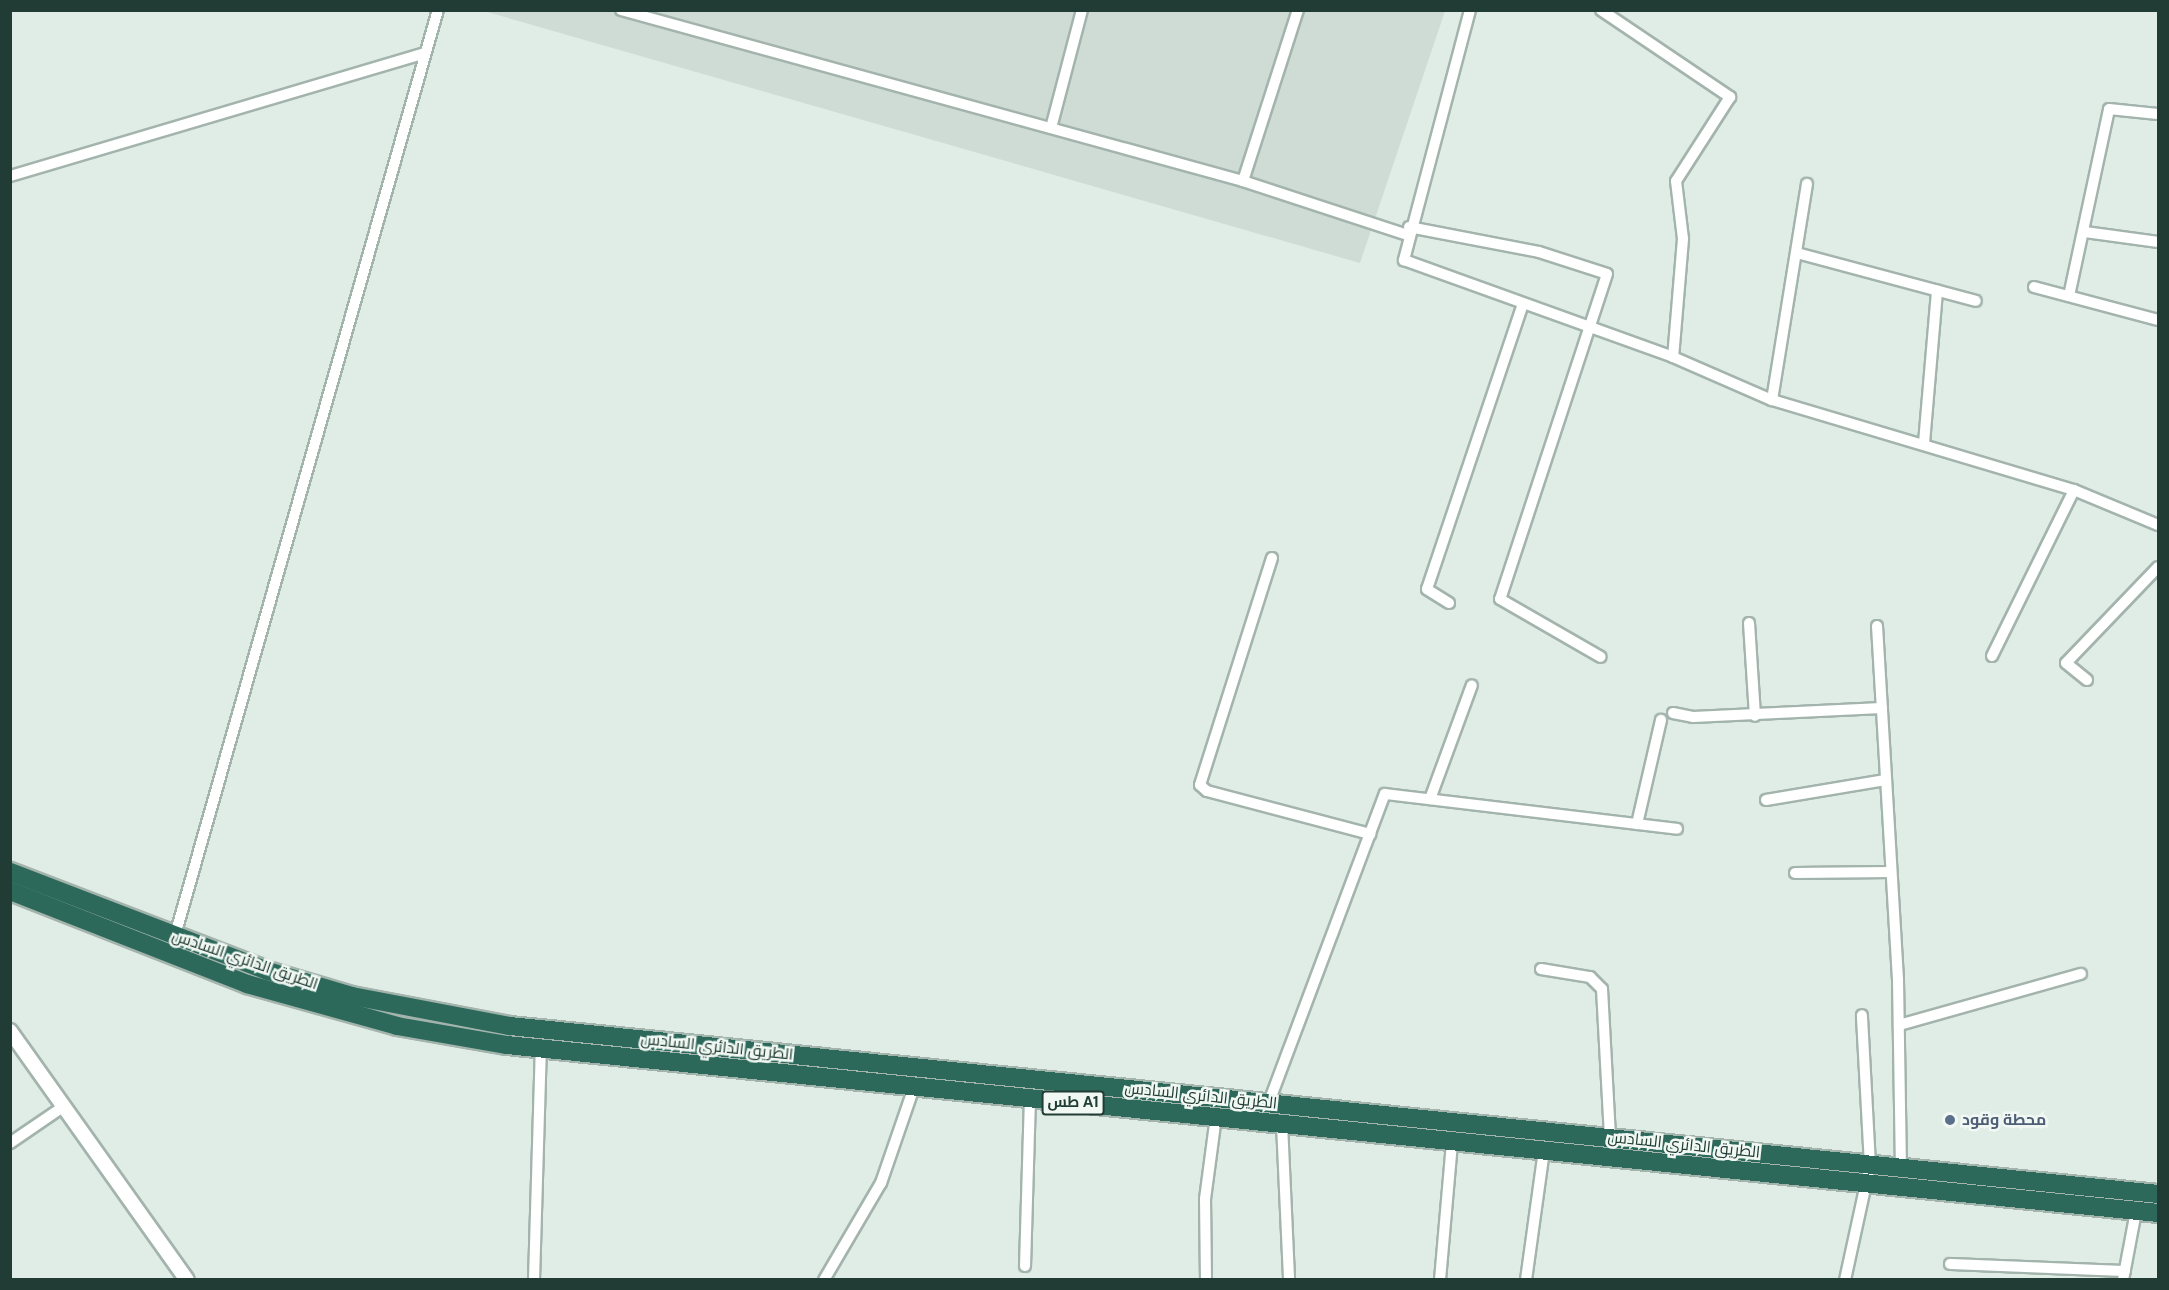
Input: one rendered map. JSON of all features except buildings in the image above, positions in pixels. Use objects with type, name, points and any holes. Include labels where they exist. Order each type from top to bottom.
[{"type":"highway","name":"الطريق الدائري السادس","points":[[10,872],[175,937],[327,989],[510,1026],[1610,1138],[2158,1213]]},
{"type":"highway","name":"الطريق الدائري السادس","points":[[10,891],[168,955],[322,1007],[507,1045],[1544,1151],[1868,1173],[1901,1167],[2158,1194]]},
{"type":"highway","points":[[322,1007],[327,989]]},
{"type":"highway","points":[[507,1045],[510,1026]]},
{"type":"highway","points":[[1303,1127],[1305,1107]]},
{"type":"main road","points":[[10,1030],[187,1280]]},
{"type":"street","points":[[168,955],[438,10]]},
{"type":"street","points":[[621,10],[1243,181],[1408,231],[1603,269],[1609,280],[1500,599],[1601,657]]},
{"type":"street","points":[[1051,128],[1082,10]]},
{"type":"street","points":[[1243,181],[1298,10]]},
{"type":"street","points":[[1470,10],[1443,126],[1408,231],[1404,260],[1522,306],[1673,357],[1772,400],[1924,443],[2074,490],[2158,525]]},
{"type":"street","points":[[1601,10],[1730,97],[1676,181],[1683,239],[1673,357]]},
{"type":"street","points":[[10,176],[426,53]]},
{"type":"street","points":[[2069,296],[2085,232],[2109,109],[2158,114]]},
{"type":"street","points":[[1772,400],[1807,184]]},
{"type":"street","points":[[2085,232],[2158,242]]},
{"type":"street","points":[[1797,253],[1976,301]]},
{"type":"street","points":[[2034,287],[2158,320]]},
{"type":"street","points":[[1924,443],[1937,291]]},
{"type":"street","points":[[1449,603],[1427,589],[1522,306]]},
{"type":"street","points":[[1992,656],[2074,490]]},
{"type":"street","points":[[1272,558],[1200,784],[1207,791],[1370,834]]},
{"type":"street","points":[[2087,680],[2066,663],[2158,567]]},
{"type":"street","points":[[1749,623],[1755,716]]},
{"type":"street","points":[[1877,626],[1899,1025],[1901,1167]]},
{"type":"street","points":[[1430,799],[1472,685]]},
{"type":"street","points":[[1674,713],[1755,716],[1882,708]]},
{"type":"street","points":[[1637,824],[1661,720]]},
{"type":"street","points":[[1766,800],[1885,780]]},
{"type":"street","points":[[1269,1102],[1385,794],[1677,829]]},
{"type":"street","points":[[1795,873],[1892,872]]},
{"type":"street","points":[[1541,969],[1590,977],[1602,989],[1610,1138]]},
{"type":"street","points":[[1899,1025],[2081,974]]},
{"type":"street","points":[[1845,1280],[1868,1173],[1862,1016]]},
{"type":"street","points":[[534,1280],[541,1049]]},
{"type":"street","points":[[824,1280],[880,1184],[914,1087]]},
{"type":"street","points":[[1025,1266],[1030,1099]]},
{"type":"street","points":[[10,1143],[64,1106]]},
{"type":"street","points":[[1206,1280],[1205,1198],[1216,1117]]},
{"type":"street","points":[[1282,1125],[1289,1280]]},
{"type":"street","points":[[1440,1280],[1452,1142]]},
{"type":"street","points":[[1526,1280],[1544,1151]]},
{"type":"street","points":[[1950,1264],[2124,1275],[2136,1210]]},
{"type":"shaded area","points":[[484,11],[1445,11],[1360,263]]},
{"type":"place","name":"محطة وقود","points":[[1950,1120]]}]
